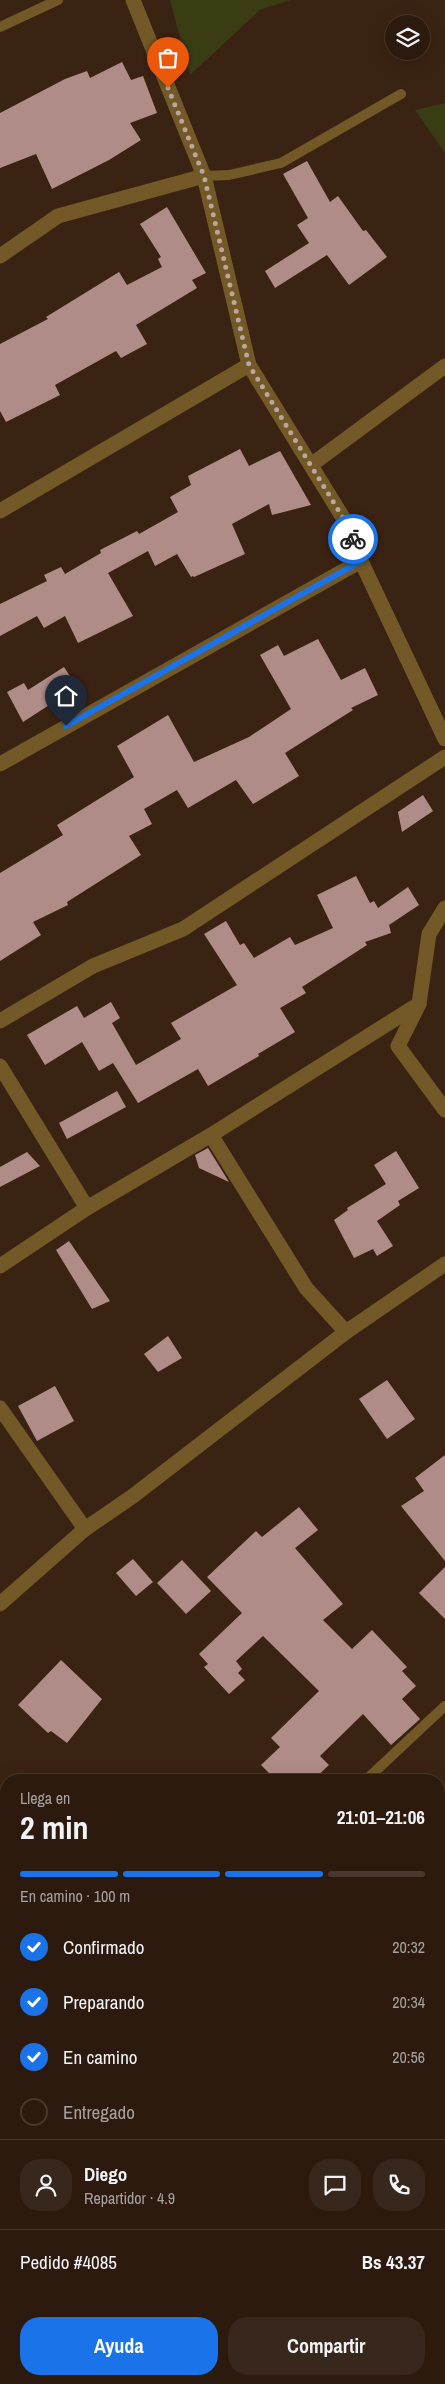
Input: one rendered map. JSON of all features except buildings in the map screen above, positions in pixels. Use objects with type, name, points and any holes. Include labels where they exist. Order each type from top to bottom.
[{"type":"street","points":[[133,0],[204,176],[249,365],[350,529],[361,561],[445,739]]},
{"type":"street","points":[[0,256],[58,216],[204,176]]},
{"type":"street","points":[[0,511],[249,365]]},
{"type":"street","points":[[311,465],[445,366]]},
{"type":"street","points":[[1,763],[361,561]]},
{"type":"street","points":[[0,1021],[93,966],[183,929],[445,757]]},
{"type":"street","points":[[445,908],[429,934],[420,1004],[398,1046],[445,1110]]},
{"type":"street","points":[[0,1266],[87,1208],[211,1135],[420,1004]]},
{"type":"street","points":[[0,1066],[87,1208]]},
{"type":"street","points":[[211,1135],[306,1288],[346,1332]]},
{"type":"street","points":[[0,1604],[85,1529],[133,1496],[346,1332],[445,1264]]},
{"type":"street","points":[[0,1408],[85,1529]]},
{"type":"lane","points":[[0,27],[58,0]]},
{"type":"lane","points":[[204,176],[229,175],[281,163],[401,94]]},
{"type":"lane","points":[[372,1774],[445,1706]]},
{"type":"green space","points":[[170,0],[291,0],[261,9],[190,75]]},
{"type":"green space","points":[[445,103],[445,153],[415,110]]},
{"type":"way so far","points":[[168,88],[204,176],[249,365],[350,529],[353,539]]},
{"type":"route","points":[[66,726],[361,561],[353,539]]}]
